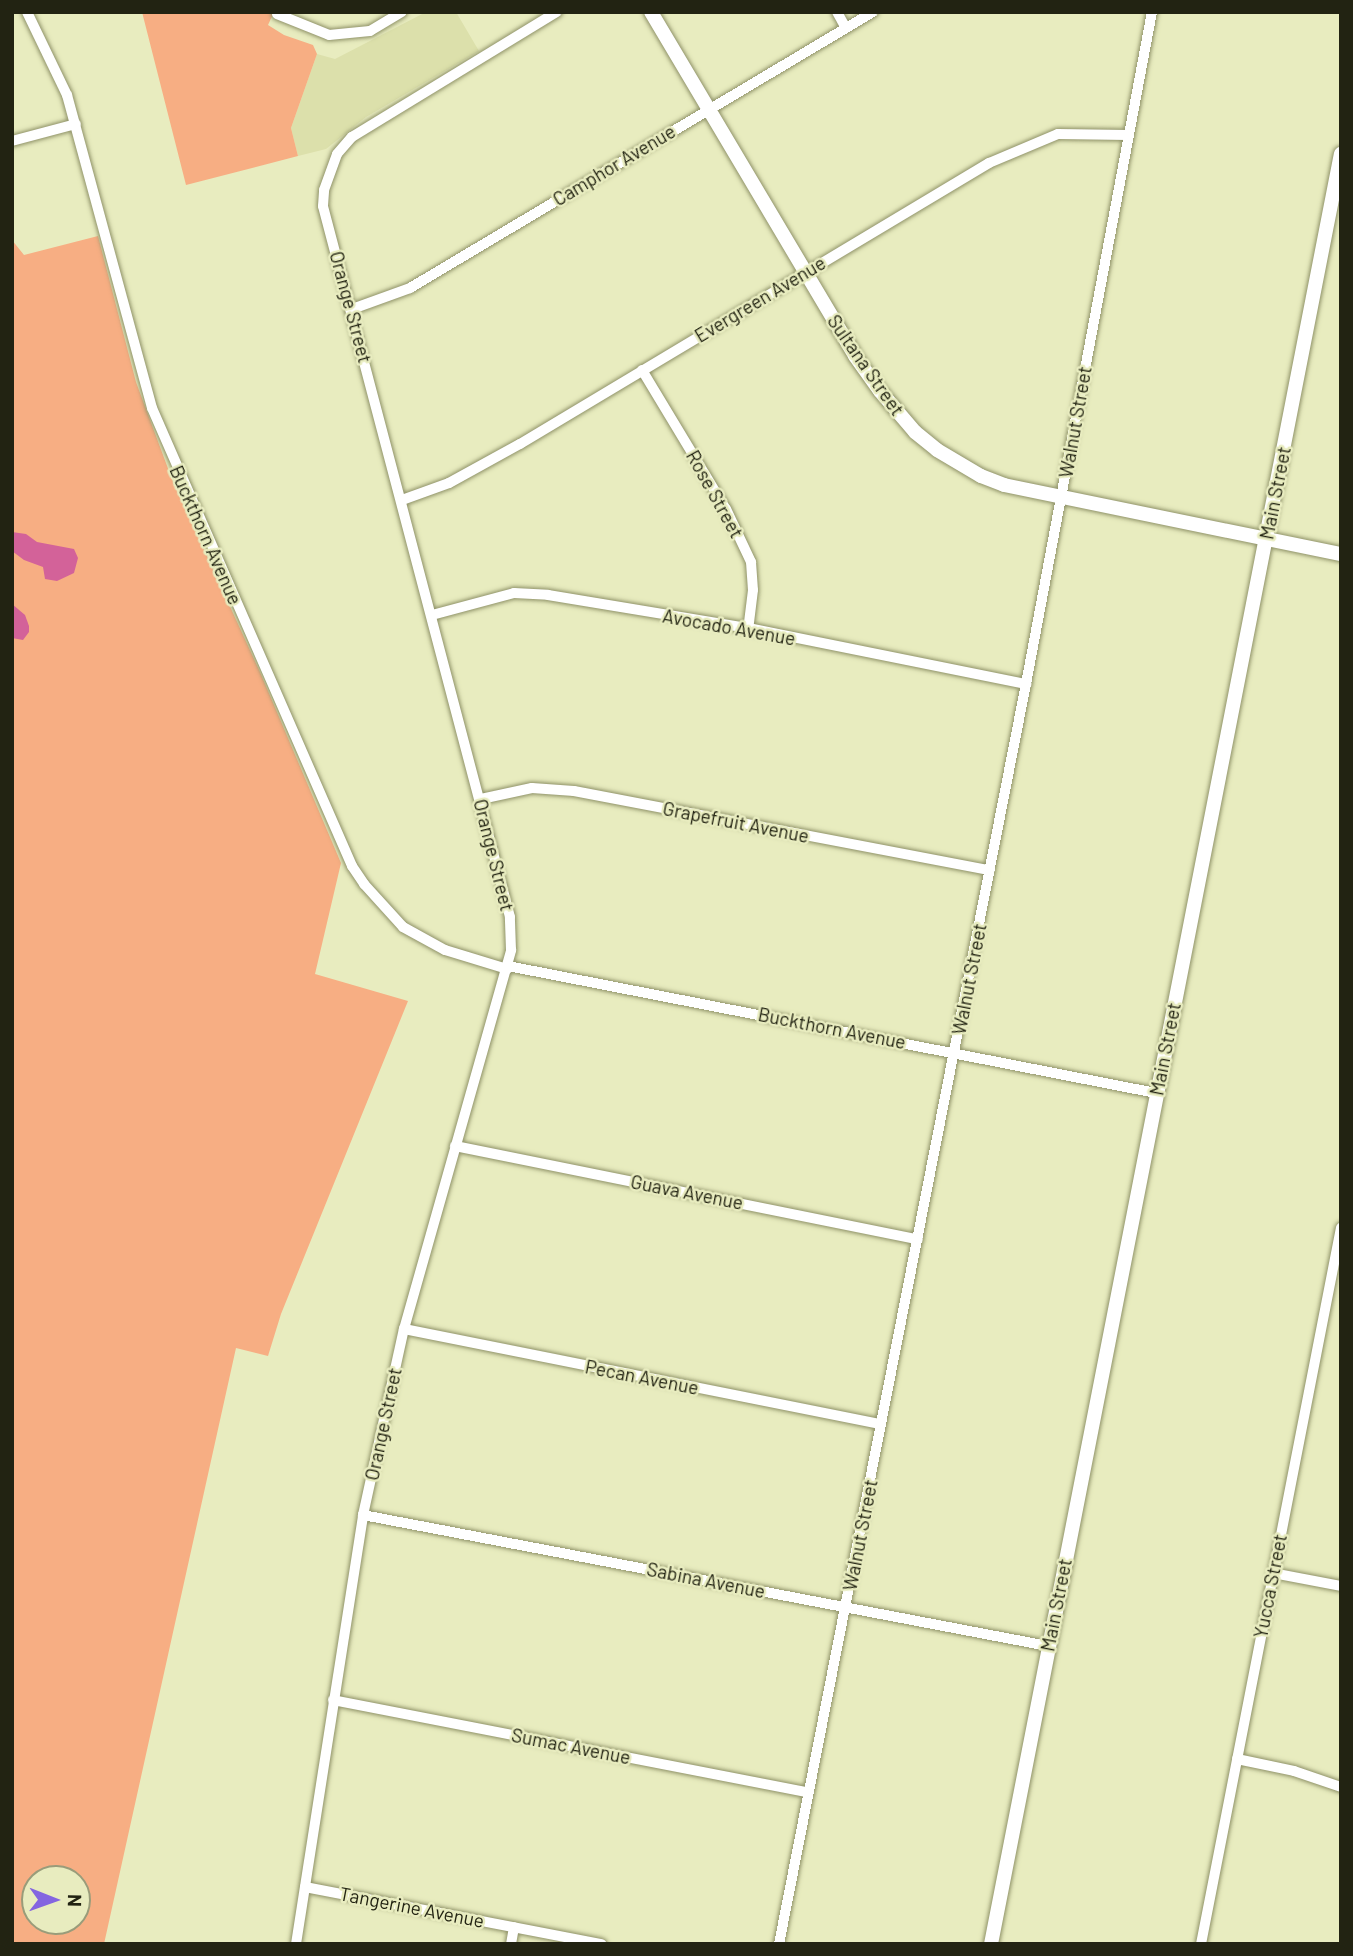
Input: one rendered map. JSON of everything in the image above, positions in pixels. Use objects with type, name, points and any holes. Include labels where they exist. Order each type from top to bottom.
[{"type":"main road","name":"Sultana Street","points":[[651,12],[855,356],[915,432],[937,450],[981,476],[1004,485],[1341,554]]},
{"type":"main road","name":"Main Street","points":[[990,1944],[1341,154]]},
{"type":"street","name":"Buckthorn Avenue","points":[[27,12],[57,71],[76,124],[152,408],[352,866],[388,914],[419,938],[445,950],[508,968],[1156,1093]]},
{"type":"street","points":[[277,14],[328,35],[370,31],[402,12]]},
{"type":"street","name":"Orange Street","points":[[296,1944],[363,1515],[404,1329],[508,968],[510,917],[323,206],[324,190],[337,154],[352,137],[557,12]]},
{"type":"street","points":[[837,12],[846,28]]},
{"type":"street","name":"Camphor Avenue","points":[[352,309],[410,288],[873,12]]},
{"type":"street","name":"Walnut Street","points":[[779,1944],[1026,684],[1152,12]]},
{"type":"street","points":[[12,141],[76,124]]},
{"type":"street","name":"Evergreen Avenue","points":[[402,500],[449,483],[509,450],[989,163],[1058,134],[1128,135]]},
{"type":"street","name":"Rose Street","points":[[642,370],[726,509],[751,562],[753,590],[748,628]]},
{"type":"street","name":"Avocado Avenue","points":[[432,615],[514,593],[548,595],[748,628],[1026,684]]},
{"type":"street","name":"Grapefruit Avenue","points":[[481,799],[532,788],[574,791],[990,870]]},
{"type":"street","name":"Guava Avenue","points":[[455,1146],[918,1239]]},
{"type":"street","name":"Yucca Street","points":[[1201,1944],[1341,1228]]},
{"type":"street","name":"Pecan Avenue","points":[[404,1329],[881,1424]]},
{"type":"street","name":"Sabina Avenue","points":[[363,1515],[1048,1646]]},
{"type":"street","points":[[1273,1573],[1341,1586]]},
{"type":"street","name":"Sumac Avenue","points":[[333,1700],[808,1792]]},
{"type":"street","points":[[1237,1759],[1294,1771],[1341,1787]]},
{"type":"street","name":"Tangerine Avenue","points":[[305,1887],[602,1944]]},
{"type":"street","points":[[511,1944],[514,1927]]},
{"type":"shaded area","points":[[142,12],[274,12],[268,25],[284,35],[313,45],[317,54],[291,128],[298,156],[186,185]]},
{"type":"shaded area","points":[[426,12],[456,12],[479,51],[366,117],[326,149],[298,156],[291,128],[317,54],[335,59]]},
{"type":"shaded area","points":[[98,236],[136,382],[173,482],[260,672],[341,863],[315,974],[408,1001],[281,1314],[268,1356],[236,1348],[104,1944],[12,1944],[12,240],[24,255]]},
{"type":"shaded area","points":[[12,532],[26,534],[37,542],[74,549],[78,558],[74,573],[57,581],[45,579],[43,567],[24,560],[12,551]]},
{"type":"shaded area","points":[[12,604],[25,615],[29,626],[29,632],[23,640],[12,638]]}]
